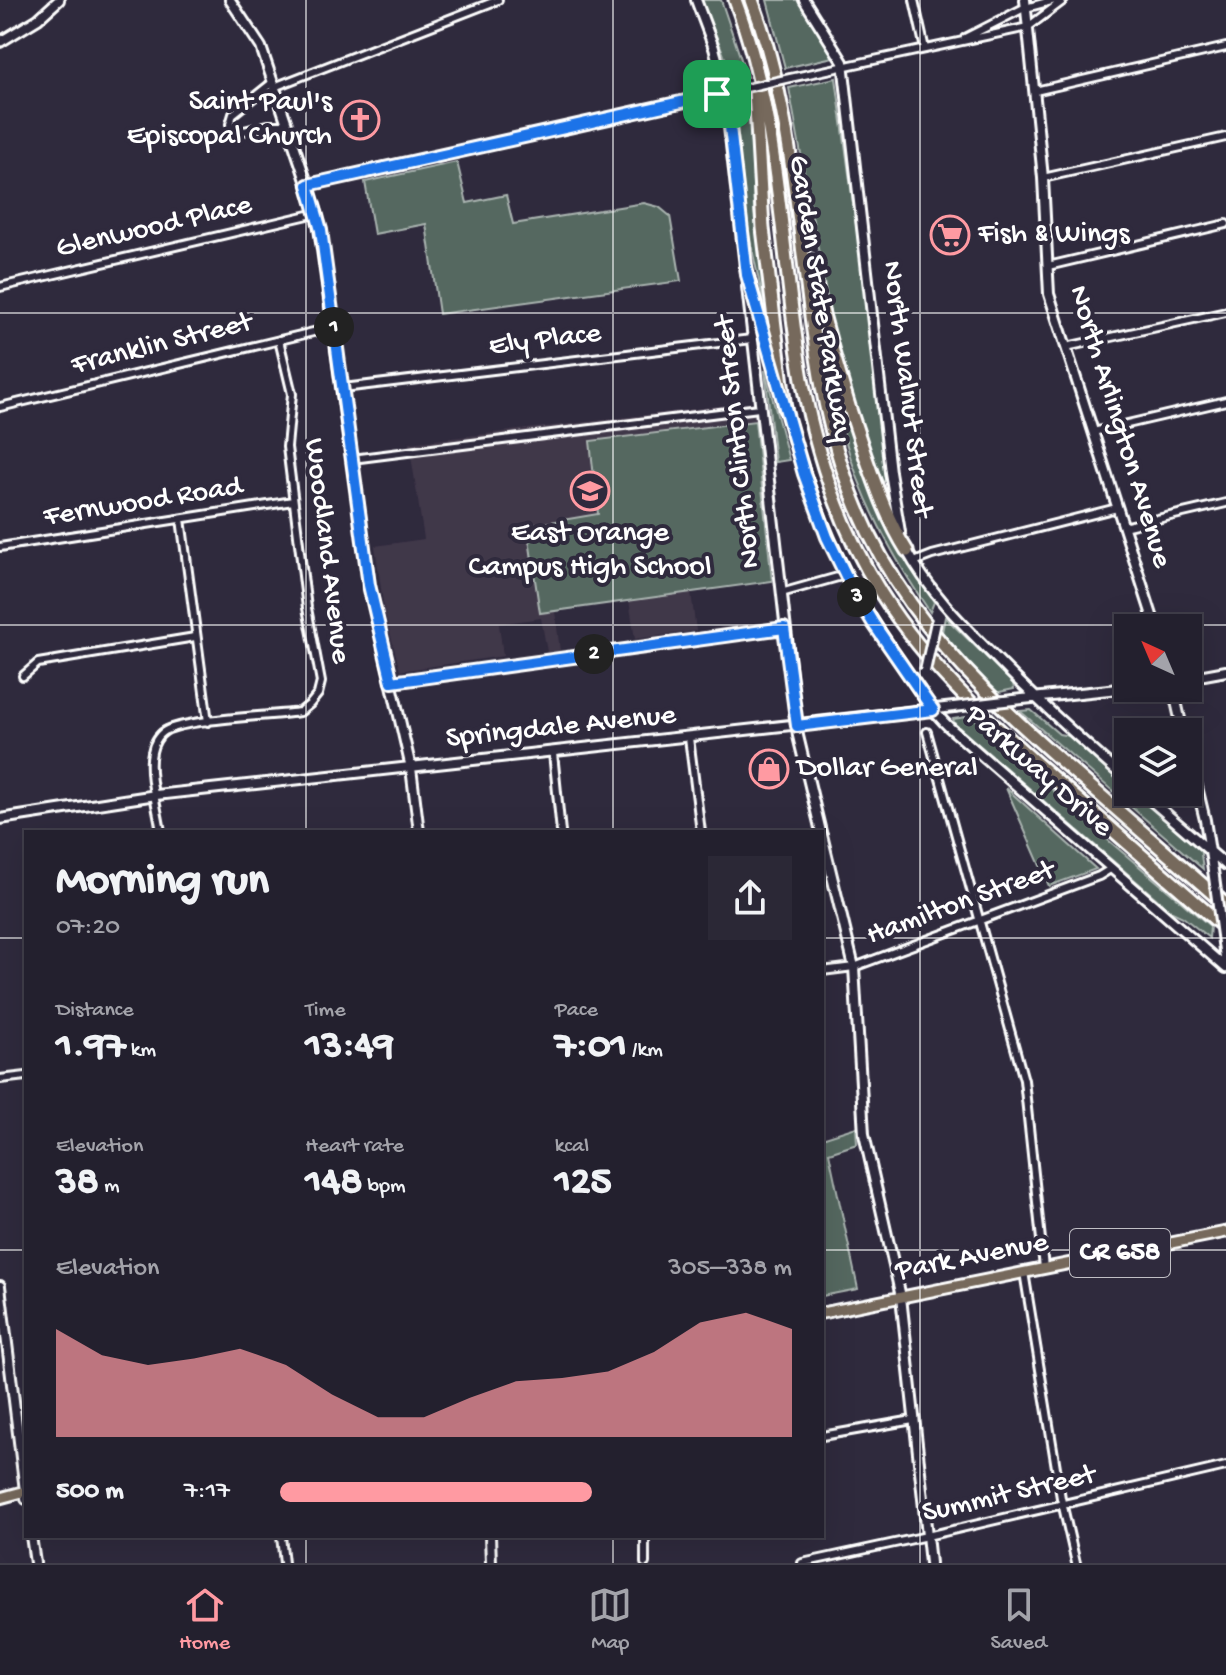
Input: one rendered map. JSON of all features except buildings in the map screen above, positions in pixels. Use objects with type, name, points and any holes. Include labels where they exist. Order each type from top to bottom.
[{"type":"highway","name":"Garden State Parkway","points":[[735,0],[752,53],[769,133],[807,403],[828,482],[861,558],[882,595],[914,639],[958,691],[1019,749],[1226,929]]},
{"type":"highway","name":"Garden State Parkway","points":[[752,0],[773,68],[794,187],[817,359],[833,437],[859,513],[896,583],[935,638],[990,697],[1226,905]]},
{"type":"highway","points":[[752,53],[763,228],[785,409]]},
{"type":"highway","points":[[794,187],[832,351],[881,499],[907,551]]},
{"type":"main road","name":"Park Avenue","points":[[824,1313],[1226,1232]]},
{"type":"main road","points":[[0,1498],[24,1492]]},
{"type":"street","points":[[0,42],[32,24],[59,0]]},
{"type":"street","points":[[230,0],[254,35],[274,84],[317,213],[369,585],[411,768],[419,830]]},
{"type":"street","points":[[288,125],[268,125],[246,132],[236,130],[230,124],[233,114],[274,84],[498,0]]},
{"type":"street","name":"North Clinton Street","points":[[696,0],[718,57],[726,92],[784,628],[797,726],[821,830]]},
{"type":"street","name":"North Walnut Street","points":[[804,0],[844,66],[889,469],[898,523],[907,551],[938,599],[1035,698]]},
{"type":"street","points":[[914,0],[925,49]]},
{"type":"street","points":[[947,44],[997,22],[1026,4],[1055,0]]},
{"type":"street","points":[[308,185],[1028,27],[1064,0]]},
{"type":"street","name":"North Arlington Avenue","points":[[1026,4],[1043,178],[1049,294],[1151,614]]},
{"type":"street","points":[[997,22],[1002,33]]},
{"type":"street","points":[[1035,91],[1226,47]]},
{"type":"street","points":[[1043,178],[1226,137]]},
{"type":"street","name":"Glenwood Place","points":[[0,287],[317,213]]},
{"type":"street","points":[[1048,266],[1226,224]]},
{"type":"street","name":"Parkway Drive","points":[[746,266],[808,486],[845,575],[873,623],[933,710],[949,727],[1226,966]]},
{"type":"street","points":[[1066,347],[1226,312]]},
{"type":"street","name":"Franklin Street","points":[[0,407],[334,327]]},
{"type":"street","name":"Ely Place","points":[[343,388],[752,339]]},
{"type":"street","name":"Woodland Avenue","points":[[161,830],[151,753],[164,732],[208,722],[300,712],[318,694],[321,682],[307,608],[287,447],[292,394],[279,340]]},
{"type":"street","points":[[1093,432],[1226,401]]},
{"type":"street","points":[[352,459],[759,408]]},
{"type":"street","name":"Fernwood Road","points":[[0,547],[293,501]]},
{"type":"street","points":[[1123,527],[1226,503]]},
{"type":"street","points":[[914,562],[1117,508]]},
{"type":"street","points":[[181,519],[208,722]]},
{"type":"street","points":[[781,593],[845,575]]},
{"type":"street","points":[[902,664],[915,675],[925,671],[940,608],[938,599]]},
{"type":"street","points":[[392,682],[784,628]]},
{"type":"street","points":[[23,676],[38,663],[195,637]]},
{"type":"street","points":[[1202,675],[1226,671]]},
{"type":"street","name":"Springdale Avenue","points":[[0,819],[156,795],[1114,690]]},
{"type":"street","name":"Parkway Drive","points":[[1035,698],[1114,769]]},
{"type":"street","points":[[927,732],[1024,1080],[1044,1268]]},
{"type":"street","points":[[689,738],[701,830]]},
{"type":"street","points":[[553,753],[561,830]]},
{"type":"street","name":"Parkway Drive","points":[[1157,806],[1226,865]]},
{"type":"street","points":[[1200,806],[1210,851],[1226,966]]},
{"type":"street","name":"North Clinton Street","points":[[824,841],[854,967],[864,1134],[901,1297],[930,1563]]},
{"type":"street","name":"Hamilton Street","points":[[824,971],[854,967],[1099,876],[1112,868]]},
{"type":"street","points":[[0,1079],[24,1076]]},
{"type":"street","points":[[1024,1272],[1063,1505],[1076,1563]]},
{"type":"street","points":[[0,1286],[24,1475]]},
{"type":"street","points":[[824,1436],[913,1420]]},
{"type":"street","name":"Summit Street","points":[[802,1563],[1226,1466]]},
{"type":"street","points":[[31,1538],[35,1563]]},
{"type":"street","points":[[281,1538],[284,1563]]},
{"type":"street","points":[[490,1538],[491,1563]]},
{"type":"street","points":[[645,1538],[645,1563]]},
{"type":"shaded area","name":"East Orange Campus High School","points":[[754,402],[772,581],[691,592],[696,631],[635,639],[629,600],[555,611],[560,651],[547,652],[541,618],[499,624],[503,656],[400,671],[384,610],[375,546],[424,539],[409,443]]},
{"type":"green space","points":[[701,0],[721,0],[747,77],[732,79]]},
{"type":"green space","points":[[767,0],[798,0],[833,57],[785,68]]},
{"type":"green space","points":[[836,78],[866,298],[886,481],[879,483],[832,326],[789,88]]},
{"type":"green space","points":[[750,96],[754,212],[773,345],[747,226],[732,103]]},
{"type":"green space","points":[[457,162],[467,203],[506,195],[513,224],[644,203],[659,207],[670,216],[681,281],[439,314],[426,224],[374,234],[365,182]]},
{"type":"green space","points":[[825,348],[884,516],[905,557],[934,602],[930,612],[892,551],[860,485],[845,439]]},
{"type":"green space","points":[[765,370],[789,460],[775,462]]},
{"type":"green space","points":[[755,421],[772,581],[540,613],[527,526],[598,514],[590,441]]},
{"type":"green space","points":[[945,617],[1013,683],[1014,689],[995,693],[942,632]]},
{"type":"green space","points":[[1031,710],[1059,734],[1069,736],[1114,774],[1114,792],[1020,711]]},
{"type":"green space","points":[[972,716],[1102,835],[1210,926],[1209,938],[1172,912],[955,724],[953,719]]},
{"type":"green space","points":[[1006,788],[1096,869],[1049,886]]},
{"type":"green space","points":[[1130,806],[1152,806],[1200,847],[1203,869]]},
{"type":"green space","points":[[856,1127],[857,1144],[829,1153],[858,1289],[824,1296],[824,1137]]},
{"type":"place","name":"Saint Paul's Episcopal Church","points":[[360,120]]},
{"type":"place","name":"Fish & Wings","points":[[950,235]]},
{"type":"place","name":"East Orange Campus High School","points":[[590,491]]},
{"type":"place","name":"Dollar General","points":[[769,769]]},
{"type":"route","points":[[726,92],[747,275],[808,486],[827,537],[858,599],[933,710],[797,726],[784,628],[392,682],[369,585],[321,230],[308,185],[717,94],[726,92]]}]
